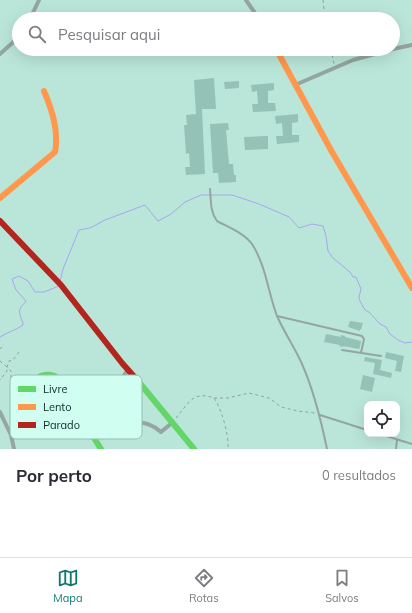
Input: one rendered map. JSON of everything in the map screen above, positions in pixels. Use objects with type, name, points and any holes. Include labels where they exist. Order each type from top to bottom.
[{"type":"street","points":[[33,12],[39,0]]},
{"type":"street","points":[[246,0],[254,12]]},
{"type":"street","points":[[0,54],[12,43]]},
{"type":"street","points":[[400,48],[412,45]]},
{"type":"street","points":[[280,56],[332,152],[412,288]]},
{"type":"street","points":[[295,85],[353,60],[368,56]]},
{"type":"street","points":[[0,198],[55,152],[56,145],[53,116],[44,91]]},
{"type":"street","points":[[0,221],[59,283],[132,375]]},
{"type":"street","points":[[125,375],[128,370]]},
{"type":"street","points":[[42,375],[48,373],[53,375]]},
{"type":"street","points":[[142,386],[194,449]]},
{"type":"street","points":[[0,412],[10,433]]},
{"type":"street","points":[[142,423],[156,428],[161,432],[173,422]]},
{"type":"street","points":[[12,439],[14,449]]},
{"type":"street","points":[[95,439],[101,449]]},
{"type":"lane","points":[[210,189],[212,213],[217,221],[242,235],[252,245],[263,268],[277,316],[303,365],[320,415],[327,449]]},
{"type":"lane","points":[[277,316],[362,336],[364,339],[361,353]]},
{"type":"lane","points":[[342,350],[381,356]]},
{"type":"lane","points":[[320,415],[364,429]]},
{"type":"lane","points":[[389,437],[412,444]]},
{"type":"lane","points":[[396,449],[398,440]]},
{"type":"path","points":[[323,0],[324,12]]},
{"type":"path","points":[[333,56],[336,68]]},
{"type":"path","points":[[0,349],[4,344]]},
{"type":"path","points":[[0,380],[7,372],[9,361],[13,360],[19,352]]},
{"type":"path","points":[[0,361],[11,371],[11,375]]},
{"type":"path","points":[[173,422],[188,402],[197,396],[205,395],[214,398],[228,398],[250,394],[269,398],[281,408],[298,411],[310,411],[320,415]]},
{"type":"path","points":[[214,398],[219,405],[227,433],[228,449]]},
{"type":"building","points":[[214,78],[216,109],[202,109],[205,174],[186,175],[185,167],[190,167],[189,153],[186,154],[184,125],[187,125],[186,115],[196,114],[194,80]]},
{"type":"building","points":[[239,81],[239,88],[225,89],[224,82]]},
{"type":"building","points":[[274,83],[274,90],[268,91],[268,103],[275,103],[276,111],[253,112],[252,104],[258,104],[257,91],[252,92],[251,85]]},
{"type":"building","points":[[298,114],[298,122],[292,123],[292,135],[299,135],[299,142],[277,144],[276,136],[283,136],[282,123],[276,124],[275,116]]},
{"type":"building","points":[[228,123],[229,130],[226,130],[229,164],[233,164],[236,182],[219,183],[218,173],[213,173],[210,124]]},
{"type":"building","points":[[268,136],[268,149],[245,150],[244,137]]},
{"type":"building","points":[[350,321],[363,323],[361,330],[348,327]]},
{"type":"building","points":[[326,334],[341,337],[341,335],[361,341],[360,347],[359,349],[343,347],[324,342]]},
{"type":"building","points":[[386,352],[404,356],[401,372],[395,371],[397,361],[385,358]]},
{"type":"building","points":[[365,357],[382,360],[380,370],[392,373],[391,378],[373,374],[375,363],[364,361]]},
{"type":"building","points":[[363,375],[375,378],[372,392],[360,389]]},
{"type":"waterway","points":[[60,281],[63,269],[79,230],[90,228],[105,220],[145,205],[158,221],[171,214],[185,202],[201,195],[232,195],[259,204],[289,217],[299,228],[312,224],[323,226],[328,251],[333,258],[350,272],[353,277],[356,277],[361,289],[359,297],[360,301],[365,310],[369,312],[380,324],[386,327],[390,334],[398,340],[405,343],[412,342]]},
{"type":"waterway","points":[[0,337],[23,325],[20,311],[21,307],[26,301],[16,290],[12,279],[19,276],[28,281],[35,292],[44,292],[59,286]]},
{"type":"traffic: fast","points":[[142,386],[194,449]]},
{"type":"traffic: fast","points":[[95,439],[101,449]]},
{"type":"traffic: slow","points":[[280,56],[332,152],[412,288]]},
{"type":"traffic: slow","points":[[0,198],[55,152],[56,136],[54,121],[44,91]]},
{"type":"traffic: jam","points":[[0,221],[61,285],[133,375]]}]
